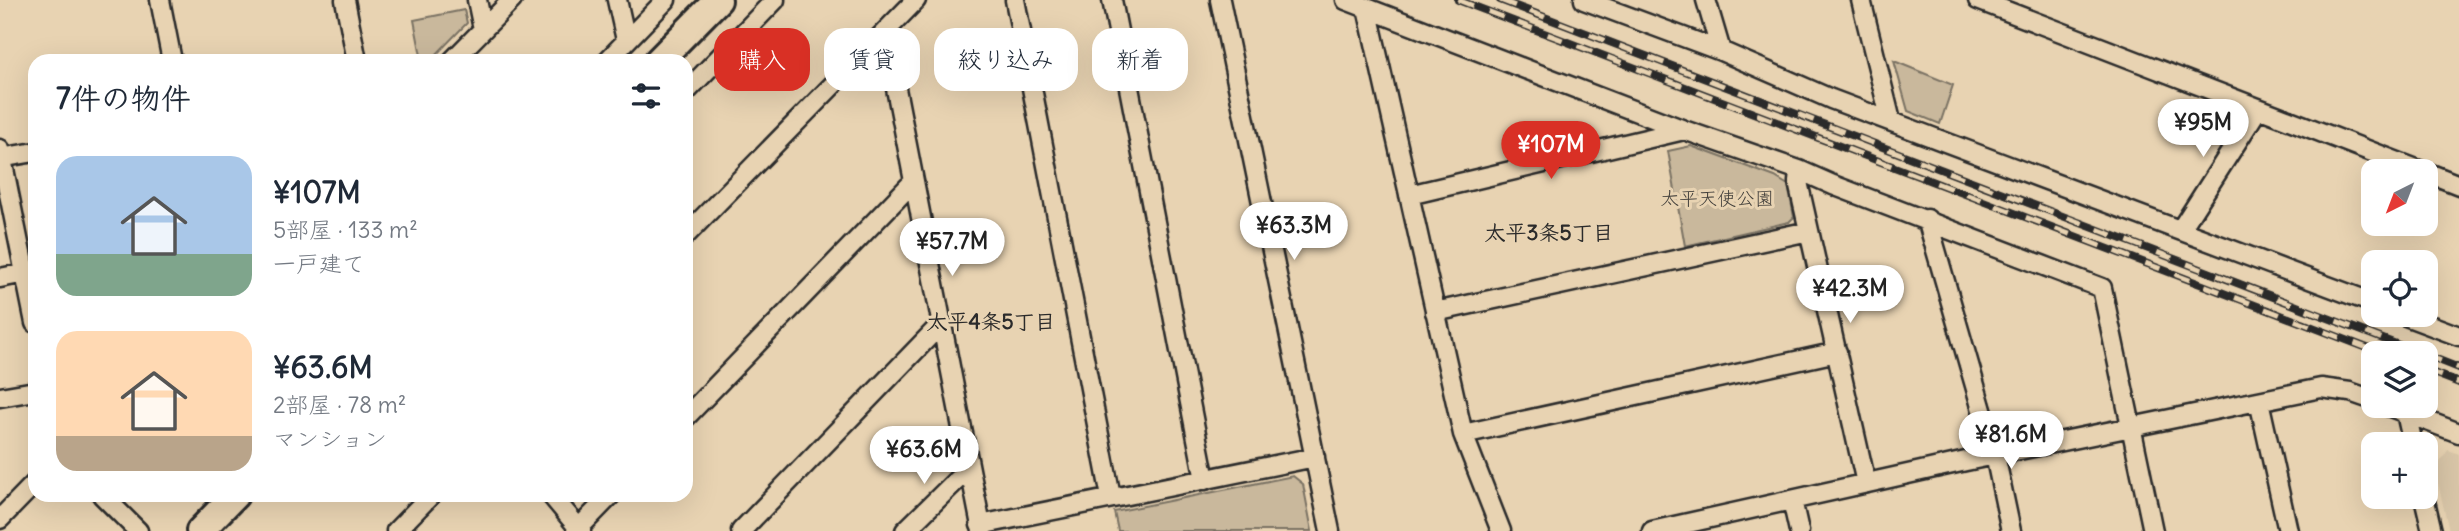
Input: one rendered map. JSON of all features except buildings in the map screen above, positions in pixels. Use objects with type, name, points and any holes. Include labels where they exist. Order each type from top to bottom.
[{"type":"main road","points":[[665,54],[718,0]]},
{"type":"main road","points":[[200,531],[228,502]]},
{"type":"street","points":[[160,0],[171,54]]},
{"type":"street","points":[[345,0],[356,54]]},
{"type":"street","points":[[477,0],[483,29]]},
{"type":"street","points":[[459,54],[512,0]]},
{"type":"street","points":[[617,0],[626,40]]},
{"type":"street","points":[[613,54],[666,0]]},
{"type":"street","points":[[693,85],[775,0]]},
{"type":"street","points":[[890,28],[916,0]]},
{"type":"street","points":[[1014,0],[1111,497]]},
{"type":"street","points":[[1112,0],[1205,480]]},
{"type":"street","points":[[1220,0],[1330,531]]},
{"type":"street","points":[[1346,0],[1684,130],[1799,170],[2102,288],[2153,531]]},
{"type":"street","points":[[1584,0],[1721,51],[1831,99],[2361,298]]},
{"type":"street","points":[[1706,0],[1721,51]]},
{"type":"street","points":[[1861,0],[1891,121]]},
{"type":"street","points":[[1978,0],[2391,159]]},
{"type":"street","points":[[1367,8],[1463,434],[1502,531]]},
{"type":"street","points":[[693,228],[828,91]]},
{"type":"street","points":[[896,91],[981,528],[1111,497],[1315,457]]},
{"type":"street","points":[[2181,229],[2258,109]]},
{"type":"street","points":[[1409,195],[1684,130]]},
{"type":"street","points":[[28,153],[1,155],[28,288]]},
{"type":"street","points":[[1799,170],[1798,182],[1866,483]]},
{"type":"street","points":[[2438,177],[2459,185]]},
{"type":"street","points":[[693,410],[914,181]]},
{"type":"street","points":[[1927,219],[1995,455],[2011,531]]},
{"type":"street","points":[[1435,312],[1810,231]]},
{"type":"street","points":[[0,278],[25,273]]},
{"type":"street","points":[[749,528],[941,324]]},
{"type":"street","points":[[2435,327],[2459,336]]},
{"type":"street","points":[[1463,434],[1837,352]]},
{"type":"street","points":[[1652,531],[1688,527],[1866,483],[2321,388],[2361,396]]},
{"type":"street","points":[[0,397],[28,392]]},
{"type":"street","points":[[2259,401],[2288,531]]},
{"type":"street","points":[[2419,418],[2459,433]]},
{"type":"street","points":[[905,531],[969,468]]},
{"type":"street","points":[[0,519],[28,490]]},
{"type":"street","points":[[1792,500],[1799,531]]},
{"type":"street","points":[[109,502],[138,531]]},
{"type":"street","points":[[396,531],[424,502]]},
{"type":"street","points":[[557,502],[579,530],[605,502]]},
{"type":"street","points":[[2427,509],[2432,531]]},
{"type":"shaded area","points":[[2448,450],[2459,454],[2459,531],[2449,531],[2438,483],[2438,465]]},
{"type":"green space","points":[[464,10],[467,23],[437,54],[421,54],[414,20]]},
{"type":"green space","points":[[1894,61],[1953,85],[1940,124],[1908,111]]},
{"type":"green space","name":"太平天使公園","points":[[1691,146],[1775,177],[1788,185],[1794,217],[1789,222],[1685,246],[1668,151]]},
{"type":"green space","points":[[1293,476],[1303,484],[1312,531],[1118,531],[1114,512]]},
{"type":"railway","points":[[1458,0],[2361,346]]},
{"type":"railway","points":[[1500,0],[2388,341]]},
{"type":"railway","points":[[2438,360],[2459,368]]},
{"type":"railway","points":[[2438,375],[2459,383]]},
{"type":"district","name":"太平3条5丁目","points":[[1549,233]]},
{"type":"district","name":"太平4条5丁目","points":[[991,322]]}]
